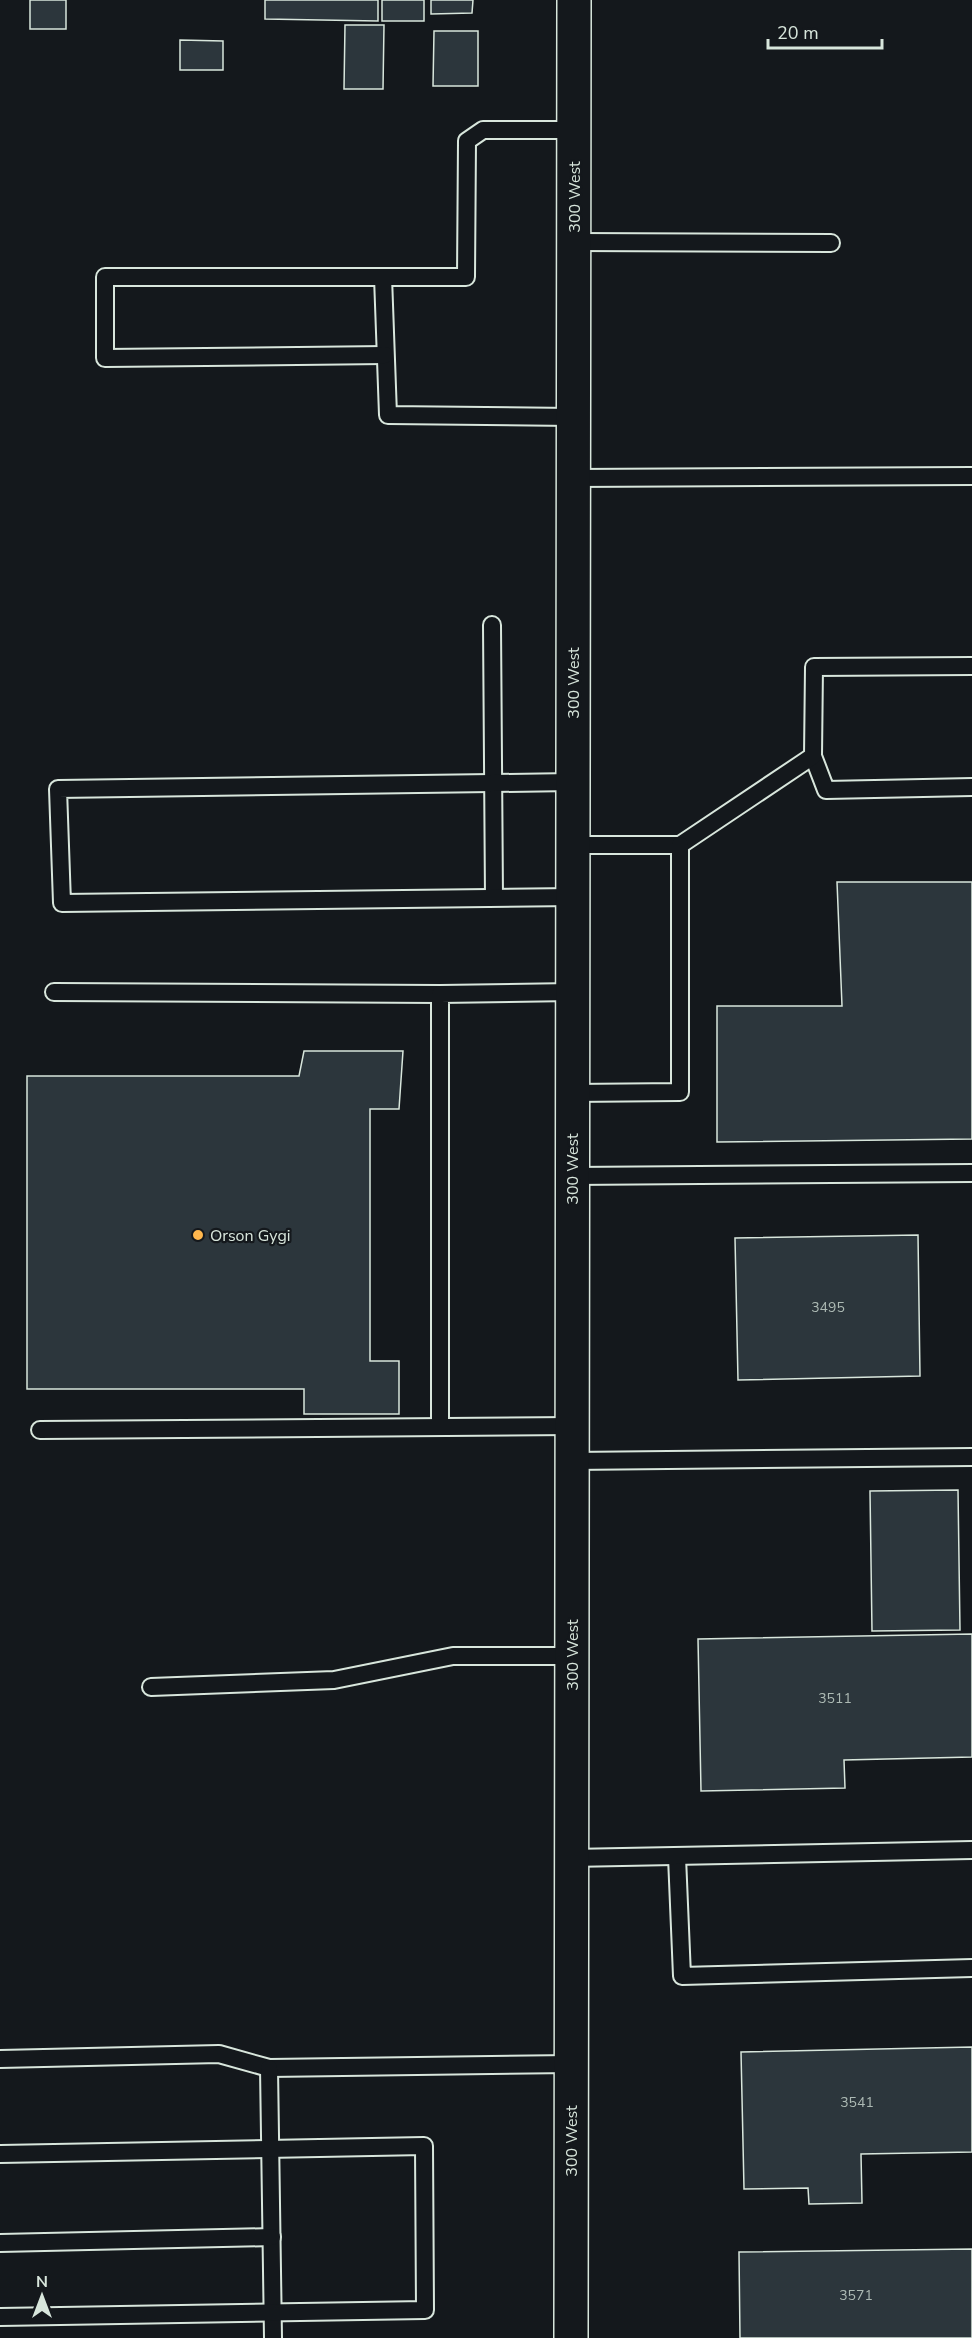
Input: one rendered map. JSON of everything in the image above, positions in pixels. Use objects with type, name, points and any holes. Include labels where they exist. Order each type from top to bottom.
[{"type":"street","name":"300 West","points":[[571,2338],[574,0]]},
{"type":"lane","points":[[385,355],[105,358],[105,277],[466,277],[467,141],[483,130],[574,130]]},
{"type":"lane","points":[[574,242],[831,243]]},
{"type":"lane","points":[[383,277],[388,415],[573,417]]},
{"type":"lane","points":[[573,478],[972,476]]},
{"type":"lane","points":[[492,625],[494,897]]},
{"type":"lane","points":[[972,666],[814,667],[813,756],[826,790],[972,787]]},
{"type":"lane","points":[[573,845],[680,845],[813,756]]},
{"type":"lane","points":[[573,782],[58,789],[62,903],[573,897]]},
{"type":"lane","points":[[572,1093],[680,1092],[680,845]]},
{"type":"lane","points":[[54,993],[573,993]]},
{"type":"lane","points":[[440,994],[440,1427]]},
{"type":"lane","points":[[572,1176],[972,1173]]},
{"type":"lane","points":[[40,1430],[572,1426]]},
{"type":"lane","points":[[572,1461],[972,1457]]},
{"type":"lane","points":[[151,1687],[334,1680],[453,1656],[572,1656]]},
{"type":"lane","points":[[571,1858],[972,1850]]},
{"type":"lane","points":[[677,1857],[682,1976],[972,1968]]},
{"type":"lane","points":[[0,2059],[219,2054],[269,2068],[571,2064]]},
{"type":"lane","points":[[269,2068],[273,2338]]},
{"type":"lane","points":[[0,2154],[424,2146],[425,2310],[0,2317]]},
{"type":"lane","points":[[0,2243],[272,2237]]},
{"type":"building","points":[[30,0],[66,0],[66,29],[30,29]]},
{"type":"building","points":[[265,0],[378,0],[378,21],[265,19]]},
{"type":"building","points":[[382,0],[424,0],[424,21],[382,21]]},
{"type":"building","points":[[431,0],[473,0],[472,13],[431,14]]},
{"type":"building","points":[[345,25],[384,25],[383,89],[344,89]]},
{"type":"building","points":[[434,31],[478,31],[478,86],[433,86]]},
{"type":"building","points":[[180,40],[223,41],[223,70],[180,70]]},
{"type":"building","points":[[837,882],[972,882],[972,1139],[717,1142],[717,1006],[842,1006]]},
{"type":"building","name":"Orson Gygi","points":[[304,1051],[403,1051],[399,1109],[370,1109],[370,1361],[399,1361],[399,1414],[304,1414],[304,1389],[27,1389],[27,1076],[299,1076]]},
{"type":"building","points":[[918,1235],[920,1376],[738,1380],[735,1238]]},
{"type":"building","points":[[958,1490],[960,1630],[872,1631],[870,1491]]},
{"type":"building","points":[[972,1634],[972,1757],[844,1760],[845,1788],[701,1791],[698,1639]]},
{"type":"building","points":[[972,2047],[972,2152],[861,2154],[862,2203],[809,2204],[808,2188],[744,2189],[741,2052]]},
{"type":"building","points":[[972,2249],[972,2338],[740,2338],[739,2252]]},
{"type":"place","name":"Orson Gygi","points":[[198,1235]]}]
